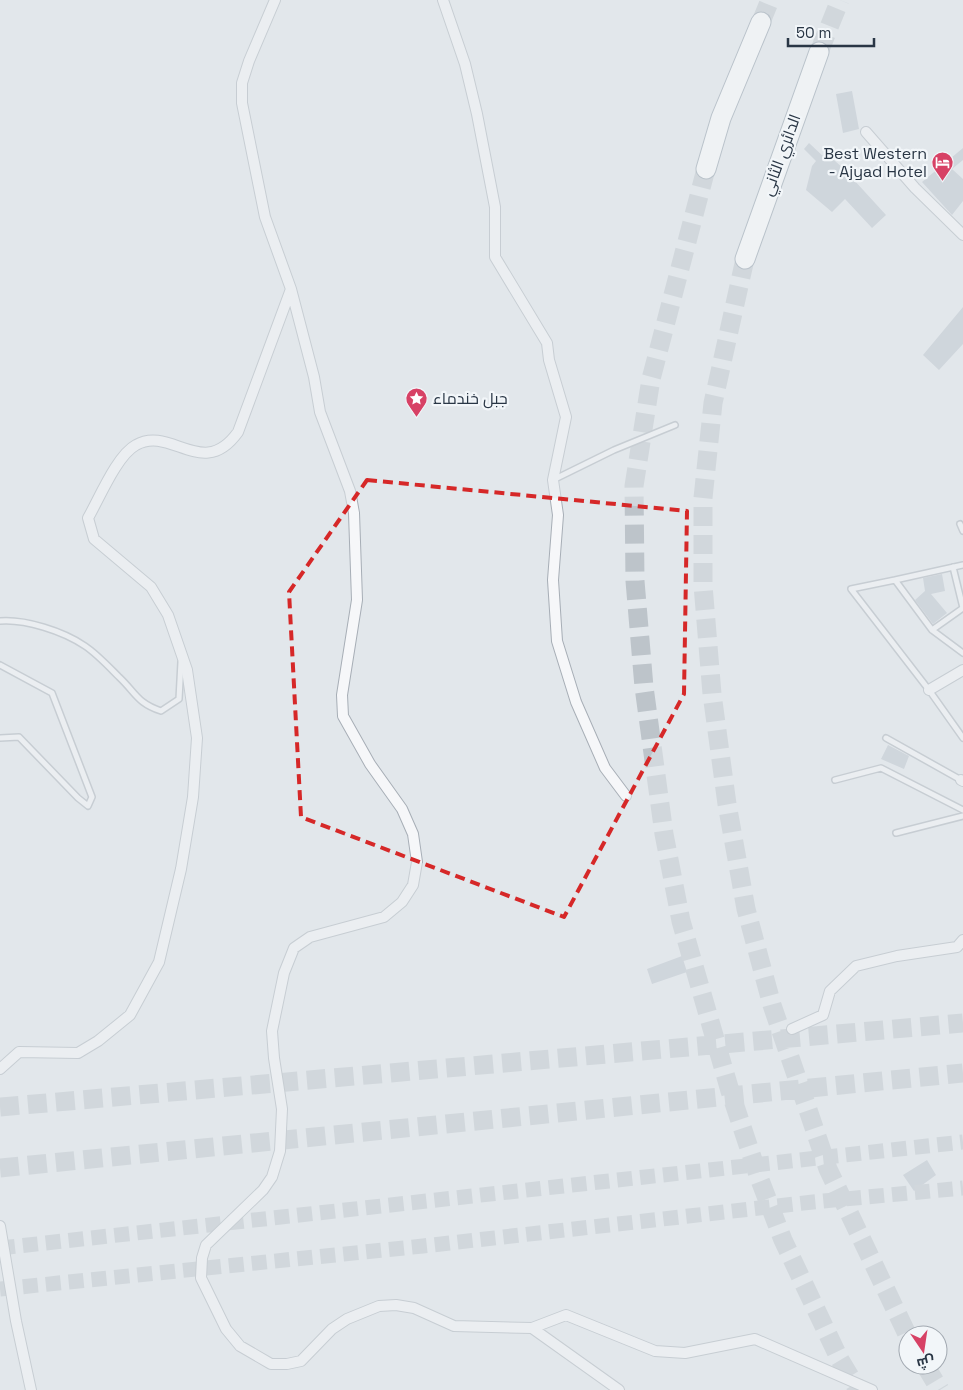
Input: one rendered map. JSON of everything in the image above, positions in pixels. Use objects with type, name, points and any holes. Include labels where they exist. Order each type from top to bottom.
[{"type":"highway","points":[[706,168],[721,118],[761,22]]},
{"type":"highway","name":"الدائري الثاني","points":[[745,259],[819,52]]},
{"type":"street","points":[[275,0],[249,61],[242,83],[242,103],[265,217],[291,289],[314,377],[320,412],[350,491],[354,513],[357,600],[342,695],[343,716],[370,764],[402,809],[413,834],[418,862],[413,885],[402,902],[384,917],[310,937],[294,948],[284,973],[272,1031],[282,1109],[277,1160],[272,1177],[263,1190],[206,1245],[202,1258],[201,1278],[226,1329],[240,1346],[271,1364],[287,1364],[301,1361],[332,1329],[347,1319],[379,1306],[396,1305],[414,1308],[454,1326],[532,1328],[566,1315],[655,1351],[686,1353],[755,1339],[872,1390]]},
{"type":"street","points":[[443,0],[465,64],[477,114],[495,207],[495,257],[547,343],[549,360],[566,417],[552,480],[558,515],[554,580],[557,641],[576,702],[605,768],[626,796]]},
{"type":"street","points":[[866,132],[915,188],[963,235]]},
{"type":"street","points":[[0,1069],[19,1052],[78,1053],[98,1042],[130,1015],[159,962],[181,869],[193,797],[197,738],[187,670],[168,615],[151,588],[94,540],[88,518],[124,456],[137,444],[154,440],[199,452],[213,452],[228,446],[238,432],[291,289]]},
{"type":"street","points":[[929,690],[963,670]]},
{"type":"street","points":[[792,1029],[823,1015],[830,991],[856,966],[897,956],[961,946]]},
{"type":"street","points":[[0,1226],[16,1321],[32,1390]]},
{"type":"street","points":[[532,1328],[619,1390]]},
{"type":"lane","points":[[552,480],[614,450],[675,425]]},
{"type":"lane","points":[[960,524],[963,531]]},
{"type":"lane","points":[[963,565],[851,589],[929,690],[963,738]]},
{"type":"lane","points":[[932,630],[963,608],[953,567]]},
{"type":"lane","points":[[895,580],[932,630],[963,653]]},
{"type":"lane","points":[[0,621],[14,620],[49,629],[85,646],[120,678],[144,705],[160,711],[179,699],[181,654]]},
{"type":"lane","points":[[0,665],[52,693],[92,797],[88,806],[19,737],[0,738]]},
{"type":"lane","points":[[886,738],[962,780]]},
{"type":"lane","points":[[835,780],[880,768],[963,810]]},
{"type":"lane","points":[[896,833],[963,816]]},
{"type":"highlighted area","points":[[367,480],[687,511],[684,694],[564,917],[301,817],[289,592]]},
{"type":"building","points":[[852,91],[859,129],[843,133],[836,94]]},
{"type":"building","points":[[809,143],[824,157],[827,154],[843,168],[886,215],[872,228],[845,199],[832,212],[806,190],[812,166],[816,161],[804,149]]},
{"type":"building","name":"Best Western - Ajyad Hotel","points":[[963,148],[963,160],[952,169],[963,179],[963,201],[952,215],[922,182]]},
{"type":"building","points":[[963,307],[963,344],[939,370],[923,355]]},
{"type":"building","points":[[942,574],[945,591],[931,594],[947,613],[933,624],[915,600],[925,591],[923,578]]},
{"type":"building","points":[[888,745],[909,756],[904,769],[881,759]]},
{"type":"building","points":[[682,956],[687,972],[652,984],[647,969]]},
{"type":"building","points":[[927,1160],[936,1175],[914,1191],[903,1175]]},
{"type":"tunnel","points":[[761,22],[770,0]]},
{"type":"tunnel","points":[[819,52],[840,0]]},
{"type":"tunnel","points":[[706,169],[651,379],[634,486],[635,581],[644,687],[664,834],[681,921],[730,1091],[758,1175],[783,1240],[840,1360],[858,1390]]},
{"type":"tunnel","points":[[745,259],[713,403],[703,498],[703,585],[712,694],[727,804],[746,909],[772,1005],[828,1169],[903,1325]]},
{"type":"tunnel","points":[[0,1107],[963,1023]]},
{"type":"tunnel","points":[[0,1168],[963,1073]]},
{"type":"tunnel","points":[[0,1248],[963,1142]]},
{"type":"tunnel","points":[[0,1289],[423,1246],[813,1202],[963,1188]]},
{"type":"tunnel","points":[[931,1375],[940,1390]]},
{"type":"place","name":"Best Western - Ajyad Hotel","points":[[943,181]]},
{"type":"place","name":"جبل خندماء","points":[[417,417]]}]
